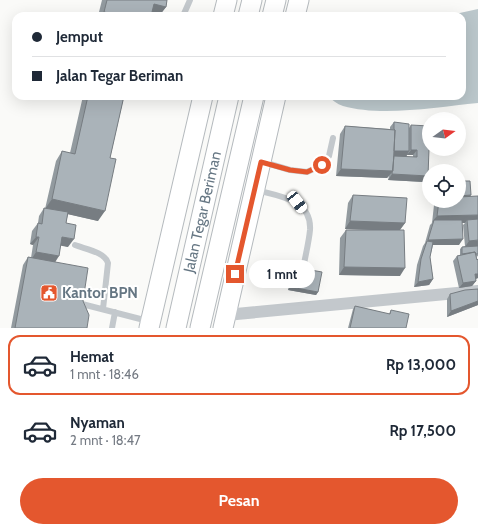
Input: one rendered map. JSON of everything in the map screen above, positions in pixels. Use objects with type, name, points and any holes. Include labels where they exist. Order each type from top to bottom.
[{"type":"main road","points":[[224,12],[227,0]]},
{"type":"main road","points":[[273,12],[276,0]]},
{"type":"main road","points":[[297,12],[299,0]]},
{"type":"main road","name":"Jalan Tegar Beriman","points":[[150,325],[202,100]]},
{"type":"main road","name":"Jalan Tegar Beriman","points":[[176,328],[228,100]]},
{"type":"main road","name":"Jalan Tegar Beriman","points":[[200,328],[253,100]]},
{"type":"main road","points":[[225,322],[254,190],[267,164],[275,100]]},
{"type":"street","points":[[225,322],[478,291]]},
{"type":"lane","points":[[185,12],[190,0]]},
{"type":"lane","points":[[267,164],[290,170],[307,172],[322,165],[330,156],[333,138]]},
{"type":"lane","points":[[254,190],[297,202],[307,215],[310,228],[304,264]]},
{"type":"lane","points":[[75,245],[105,257],[107,260],[108,263],[102,309]]},
{"type":"lane","points":[[82,304],[115,312],[150,325]]},
{"type":"lane","points":[[112,328],[115,312]]},
{"type":"shaded area","points":[[478,9],[478,103],[428,109],[374,111],[343,106],[333,100],[466,100],[466,12],[464,12]]},
{"type":"building","points":[[107,0],[167,0],[166,7],[154,4],[152,12],[104,12]]},
{"type":"building","points":[[87,100],[123,100],[110,158],[116,159],[105,211],[52,199],[62,151],[75,154]]},
{"type":"building","points":[[394,122],[409,124],[409,151],[394,151]]},
{"type":"building","points":[[411,125],[422,126],[422,156],[429,156],[428,164],[422,164],[422,176],[392,174],[394,156],[417,157],[417,150],[411,150]]},
{"type":"building","points":[[345,126],[395,130],[393,171],[341,169]]},
{"type":"building","points":[[466,181],[470,181],[471,195],[466,195]]},
{"type":"building","points":[[353,195],[407,198],[405,223],[350,221]]},
{"type":"building","points":[[478,196],[478,215],[437,216],[438,208],[466,208],[466,197]]},
{"type":"building","points":[[44,208],[68,212],[66,223],[76,225],[74,239],[62,237],[59,256],[36,252],[39,237],[36,237],[38,223],[42,224]]},
{"type":"building","points":[[478,219],[478,240],[469,241],[467,220]]},
{"type":"building","points":[[434,220],[462,220],[463,239],[428,240]]},
{"type":"building","points":[[346,230],[404,230],[405,268],[344,267]]},
{"type":"building","points":[[427,241],[433,242],[430,257],[433,279],[418,282],[421,259]]},
{"type":"building","points":[[478,246],[478,254],[475,252],[462,254],[462,247]]},
{"type":"building","points":[[475,252],[477,260],[478,259],[478,274],[475,274],[476,281],[463,283],[457,256]]},
{"type":"building","name":"Kantor BPN","points":[[28,257],[88,268],[83,301],[89,315],[87,328],[15,328]]},
{"type":"building","points":[[294,267],[322,272],[318,292],[290,287]]},
{"type":"building","points":[[478,289],[478,301],[451,311],[450,294],[465,290]]},
{"type":"building","points":[[355,306],[390,314],[391,310],[409,314],[406,328],[350,328]]},
{"type":"place","name":"Kantor BPN","points":[[49,293]]},
{"type":"route","points":[[235,274],[261,162],[290,170],[307,172],[322,165]]}]
